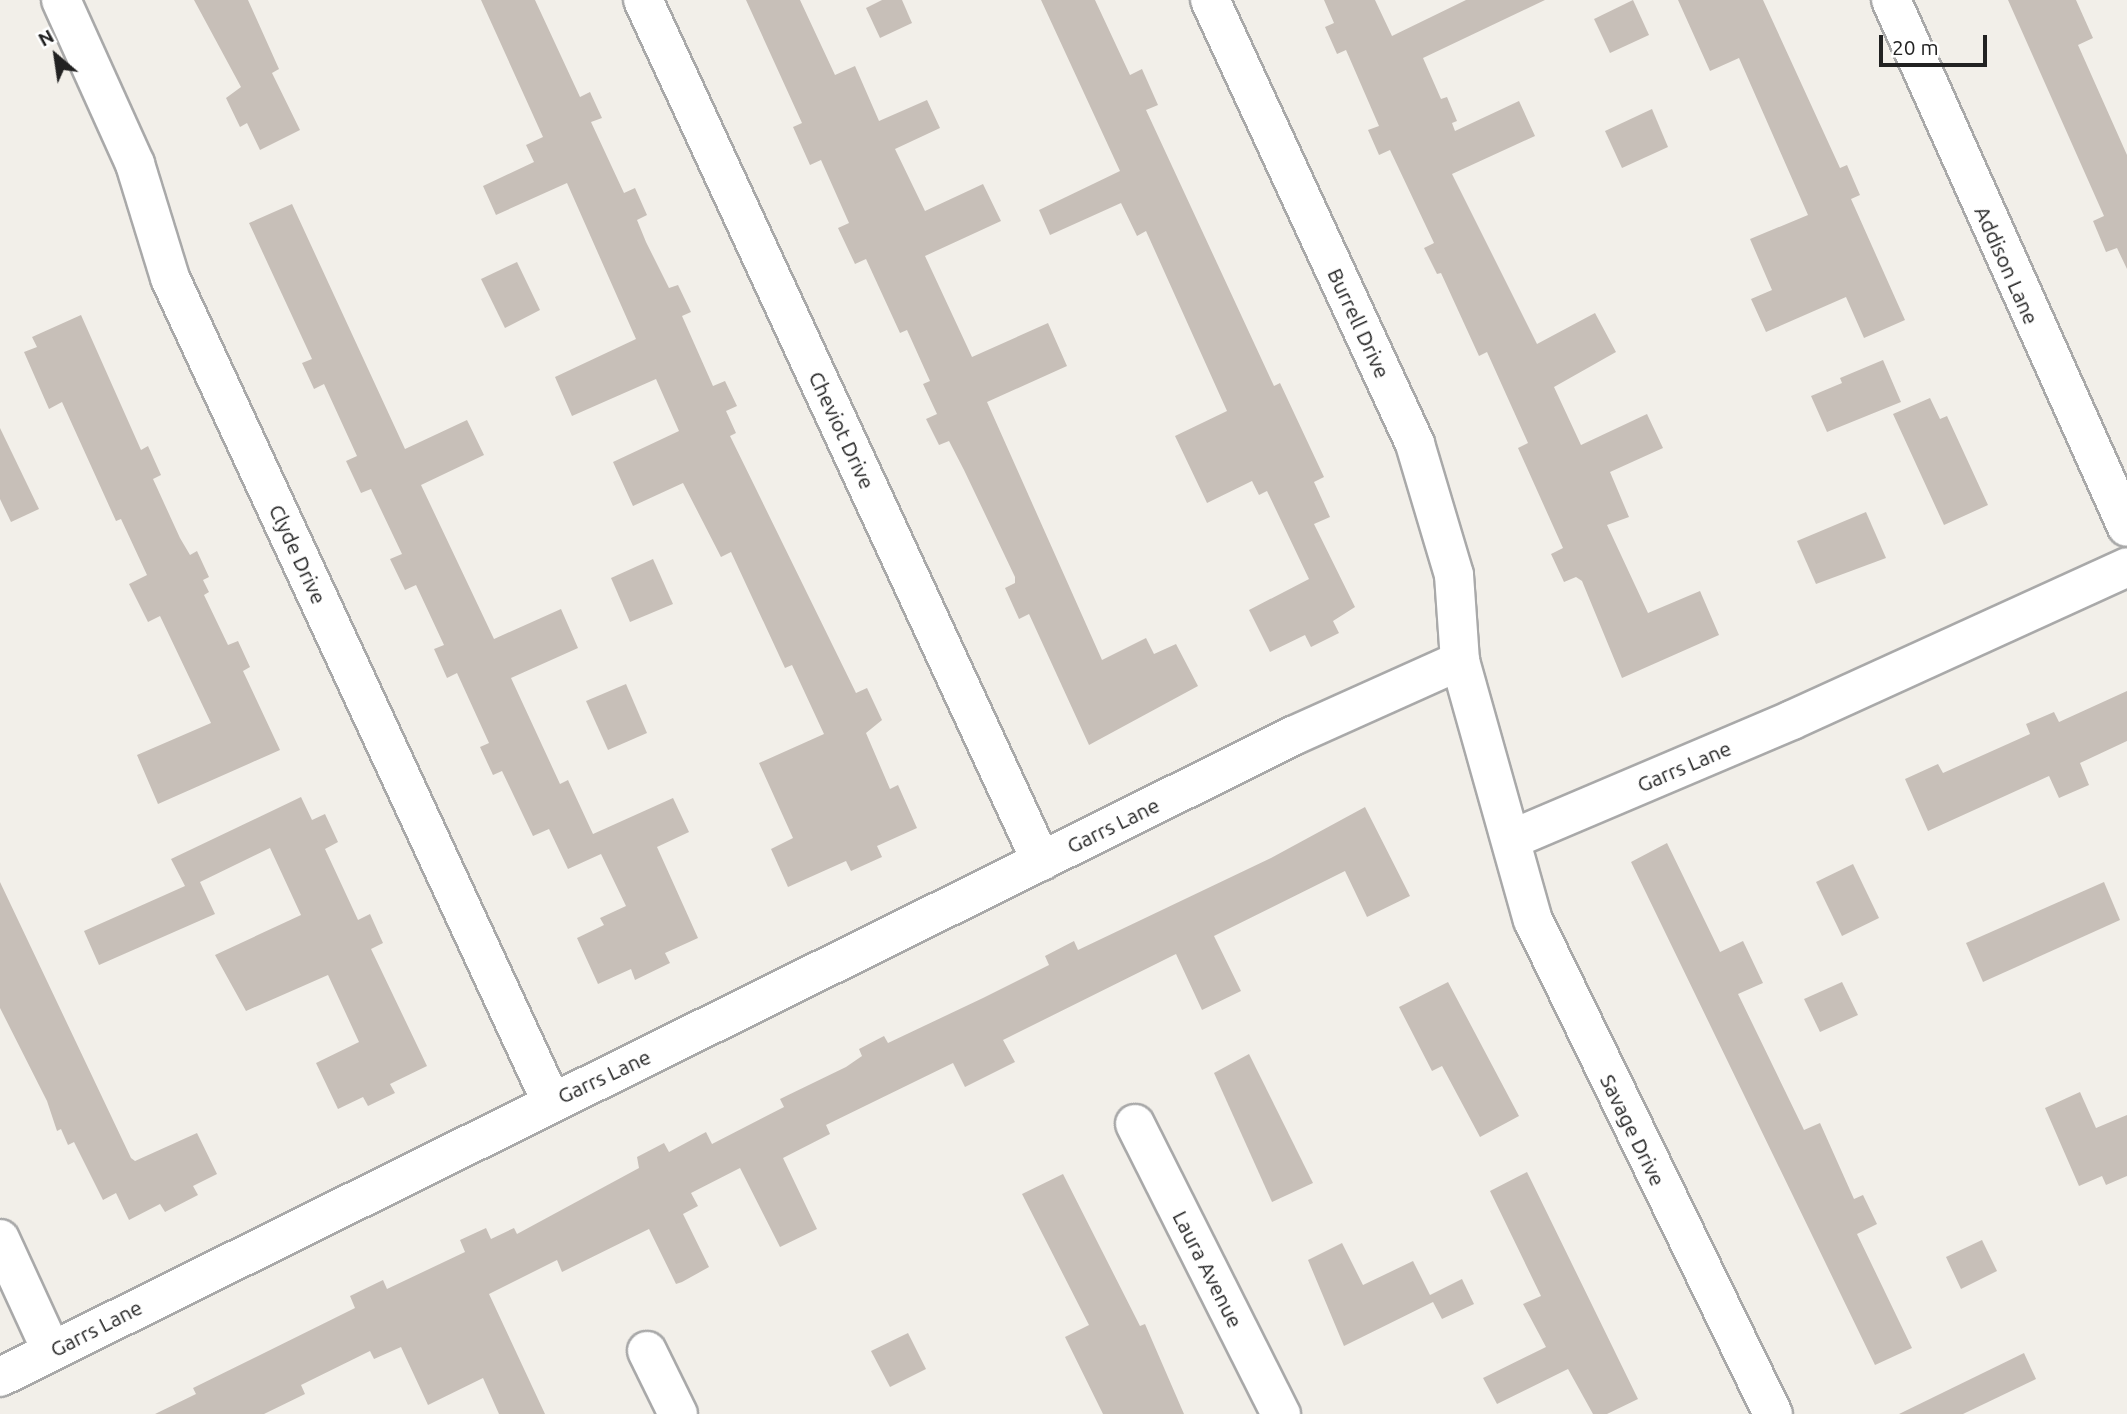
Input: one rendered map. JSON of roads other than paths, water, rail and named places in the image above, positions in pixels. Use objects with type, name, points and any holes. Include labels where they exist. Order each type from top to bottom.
[{"type":"street","name":"Clyde Drive","points":[[61,0],[135,164],[170,278],[551,1101]]},
{"type":"street","name":"Cheviot Drive","points":[[643,0],[1041,861]]},
{"type":"street","name":"Burrell Drive","points":[[1210,0],[1415,444],[1454,575],[1460,661]]},
{"type":"street","name":"Addison Lane","points":[[1891,0],[2127,527]]},
{"type":"street","name":"Garrs Lane","points":[[1512,839],[1792,720],[2127,567]]},
{"type":"street","name":"Garrs Lane","points":[[0,1377],[551,1101],[1296,735],[1460,661]]},
{"type":"street","points":[[1460,661],[1512,839]]},
{"type":"street","name":"Savage Drive","points":[[1512,839],[1533,920],[1773,1414]]},
{"type":"street","name":"Laura Avenue","points":[[1135,1124],[1281,1414]]},
{"type":"street","points":[[0,1239],[51,1350]]},
{"type":"street","points":[[648,1351],[678,1414]]}]
